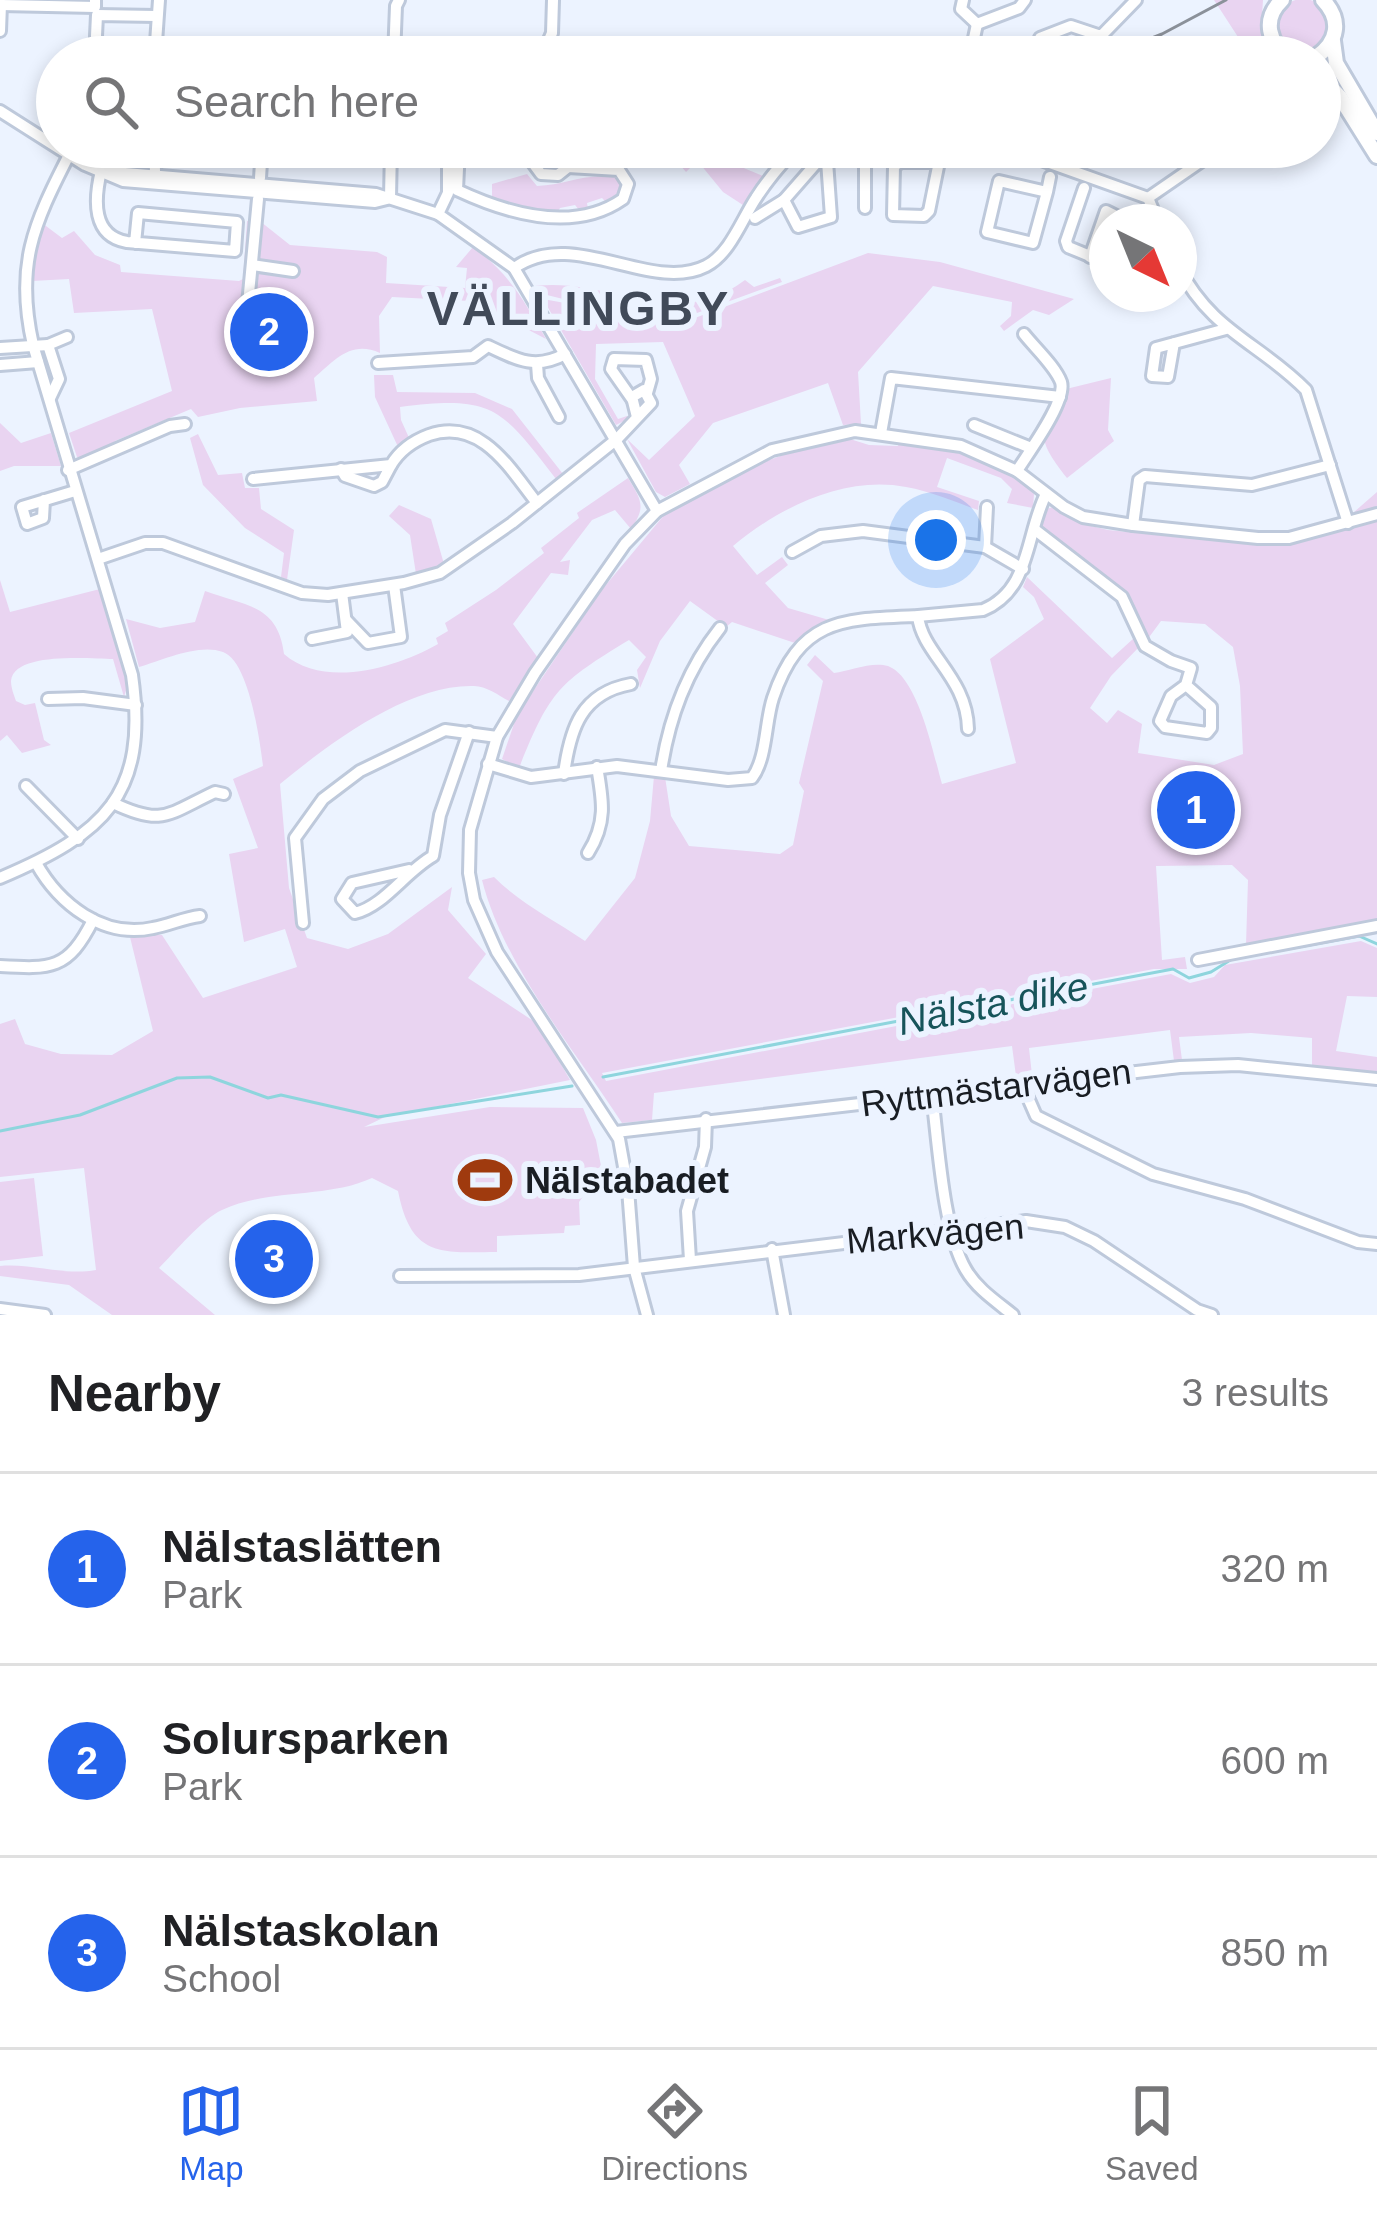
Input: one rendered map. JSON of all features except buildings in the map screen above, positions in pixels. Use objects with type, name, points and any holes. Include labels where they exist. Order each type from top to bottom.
[{"type":"main road","points":[[1324,0],[1337,26],[1334,36]]},
{"type":"main road","points":[[1271,36],[1269,24],[1275,3]]},
{"type":"main road","points":[[1341,81],[1377,156]]},
{"type":"main road","points":[[1341,90],[1377,134]]},
{"type":"street","points":[[0,31],[1,3],[95,7],[95,0]]},
{"type":"street","points":[[156,36],[159,0]]},
{"type":"street","points":[[395,36],[399,0]]},
{"type":"street","points":[[551,36],[553,0]]},
{"type":"street","points":[[963,0],[961,9],[976,24]]},
{"type":"street","points":[[976,24],[1019,8],[1025,0]]},
{"type":"street","points":[[1045,36],[1071,26],[1101,36],[1136,0]]},
{"type":"street","points":[[96,36],[97,15],[157,16]]},
{"type":"street","points":[[974,36],[976,24]]},
{"type":"street","points":[[0,111],[36,129]]},
{"type":"street","points":[[0,878],[78,839],[113,803],[134,752],[136,705],[128,658],[68,470],[33,345],[24,292],[36,219],[68,168]]},
{"type":"street","points":[[98,168],[390,198],[438,214],[514,268],[657,511]]},
{"type":"street","points":[[260,178],[261,168]]},
{"type":"street","points":[[390,198],[391,168]]},
{"type":"street","points":[[438,214],[448,193],[448,168]]},
{"type":"street","points":[[458,168],[457,190],[517,213],[556,218],[594,213],[623,199],[628,184],[619,170],[585,168]]},
{"type":"street","points":[[537,168],[541,174],[558,175],[567,168]]},
{"type":"street","points":[[514,268],[548,253],[683,271],[707,265],[723,251],[780,168]]},
{"type":"street","points":[[755,218],[784,200],[810,168]]},
{"type":"street","points":[[784,200],[798,227],[831,217],[827,168]]},
{"type":"street","points":[[865,168],[865,208]]},
{"type":"street","points":[[894,168],[893,214],[924,216],[937,168]]},
{"type":"street","points":[[1064,168],[1148,198],[1150,204]]},
{"type":"street","points":[[1148,198],[1192,168]]},
{"type":"street","points":[[101,171],[96,193],[102,229],[112,240],[135,243],[235,251],[237,222],[138,213],[135,243]]},
{"type":"street","points":[[1047,192],[999,181],[987,232],[1033,243],[1047,192],[1050,177]]},
{"type":"street","points":[[1084,188],[1066,241],[1072,250],[1089,256]]},
{"type":"street","points":[[248,304],[247,275],[258,199]]},
{"type":"street","points":[[247,275],[293,271]]},
{"type":"street","points":[[1197,297],[1226,329],[1306,390],[1348,524]]},
{"type":"street","points":[[1174,343],[1226,329]]},
{"type":"street","points":[[1018,471],[1060,397],[1060,380],[1024,334]]},
{"type":"street","points":[[0,348],[48,345],[67,338]]},
{"type":"street","points":[[48,345],[59,379],[50,398]]},
{"type":"street","points":[[378,363],[472,357],[488,346],[537,364],[566,354]]},
{"type":"street","points":[[98,559],[145,543],[163,543],[302,592],[342,593],[440,573],[617,439],[651,403],[646,360],[614,359],[611,370],[632,399],[637,417]]},
{"type":"street","points":[[0,365],[38,362]]},
{"type":"street","points":[[537,364],[538,378],[559,417]]},
{"type":"street","points":[[881,433],[891,378],[1060,397]]},
{"type":"street","points":[[632,399],[639,391],[647,393]]},
{"type":"street","points":[[68,470],[170,426],[185,424]]},
{"type":"street","points":[[974,425],[1031,448]]},
{"type":"street","points":[[340,469],[345,476],[374,486],[382,482],[403,450],[441,431],[459,432],[497,452],[537,503]]},
{"type":"street","points":[[647,1315],[634,1267],[628,1189],[616,1132],[497,952],[474,900],[469,873],[470,830],[497,737],[625,544],[657,511],[772,450],[838,432],[881,433],[961,446],[1018,471],[1083,517],[1133,525],[1288,538],[1377,514]]},
{"type":"street","points":[[253,479],[391,464]]},
{"type":"street","points":[[1133,525],[1139,480],[1145,476],[1252,485],[1330,465]]},
{"type":"street","points":[[44,500],[75,491]]},
{"type":"street","points":[[488,764],[531,777],[597,767],[728,780],[752,778],[779,679],[806,640],[829,624],[860,616],[918,616],[999,604],[1012,592],[1023,569],[1046,494]]},
{"type":"street","points":[[985,547],[987,507]]},
{"type":"street","points":[[1034,529],[1122,597],[1145,646],[1192,668],[1186,685],[1171,696],[1160,721],[1165,727],[1207,733],[1211,706],[1186,685]]},
{"type":"street","points":[[792,552],[821,536],[863,531],[985,547],[1023,569]]},
{"type":"street","points":[[346,620],[368,643],[401,637],[394,585]]},
{"type":"street","points":[[311,639],[347,632],[342,593]]},
{"type":"street","points":[[918,616],[922,634],[957,685],[968,729]]},
{"type":"street","points":[[661,771],[676,704],[688,675],[720,628]]},
{"type":"street","points":[[564,774],[575,719],[592,700],[616,686],[631,684]]},
{"type":"street","points":[[47,699],[136,705]]},
{"type":"street","points":[[303,923],[295,838],[308,815],[360,771],[445,730],[497,737]]},
{"type":"street","points":[[409,870],[352,883],[342,899],[355,913],[371,909],[409,870],[433,856],[440,814],[469,732]]},
{"type":"street","points":[[588,854],[600,835],[604,815],[597,767]]},
{"type":"street","points":[[26,786],[78,839]]},
{"type":"street","points":[[113,803],[145,818],[159,818],[215,792],[224,794]]},
{"type":"street","points":[[37,862],[56,891],[93,920],[131,930],[200,916]]},
{"type":"street","points":[[0,967],[51,968],[66,960],[93,920]]},
{"type":"street","points":[[1198,960],[1377,926]]},
{"type":"street","name":"Ryttmästarvägen","points":[[616,1132],[1159,1069],[1238,1065],[1377,1079]]},
{"type":"street","points":[[1022,1084],[1036,1117],[1153,1174],[1245,1199],[1358,1242],[1377,1244]]},
{"type":"street","points":[[932,1095],[952,1229],[965,1269],[1013,1315]]},
{"type":"street","points":[[690,1259],[687,1211],[705,1147],[706,1120]]},
{"type":"street","name":"Markvägen","points":[[400,1276],[579,1274],[1026,1221],[1065,1227],[1194,1312],[1212,1315]]},
{"type":"street","points":[[772,1249],[784,1315]]},
{"type":"street","points":[[0,1309],[45,1315]]},
{"type":"shaded area","points":[[1214,0],[1263,0],[1264,36],[1237,36]]},
{"type":"shaded area","points":[[1293,1],[1313,1],[1328,16],[1328,36],[1278,36],[1278,16]]},
{"type":"shaded area","points":[[703,168],[744,168],[763,176],[743,205],[723,192]]},
{"type":"shaded area","points":[[603,170],[621,177],[619,198],[587,203],[588,209],[580,211],[575,205],[557,213],[531,213],[492,202],[492,184],[527,174],[537,186],[546,185],[601,176]]},
{"type":"shaded area","points":[[247,221],[261,222],[290,245],[377,252],[387,257],[386,283],[465,288],[467,268],[456,267],[473,247],[506,277],[546,339],[470,301],[392,297],[379,316],[380,353],[352,350],[336,359],[314,378],[317,401],[198,417],[191,409],[115,441],[113,448],[82,460],[77,457],[69,433],[172,391],[152,309],[74,313],[69,279],[32,281],[42,223],[62,238],[74,231],[95,255],[120,265],[121,272],[239,281],[243,279]]},
{"type":"shaded area","points":[[868,253],[940,262],[1074,299],[1049,315],[1033,310],[1004,331],[1000,326],[1011,316],[1012,302],[933,286],[858,372],[861,424],[843,425],[828,383],[713,423],[679,465],[690,484],[665,497],[656,492],[627,439],[649,460],[695,416],[663,342],[596,344],[595,379],[618,419],[628,419],[616,425],[543,299],[663,321],[671,327]]},
{"type":"shaded area","points":[[780,278],[782,282],[686,317],[607,310],[539,293],[535,286],[563,285],[668,303],[719,295],[745,280],[754,287]]},
{"type":"shaded area","points":[[374,375],[393,375],[397,392],[475,393],[512,409],[563,474],[556,479],[507,422],[476,406],[400,407],[410,440],[399,449],[375,397]]},
{"type":"shaded area","points":[[1111,378],[1108,430],[1114,441],[1067,478],[1045,443],[1046,426],[1066,389]]},
{"type":"shaded area","points":[[0,423],[21,443],[51,433],[61,466],[14,466],[0,471]]},
{"type":"shaded area","points":[[198,434],[218,475],[242,473],[245,488],[259,488],[261,509],[294,530],[287,580],[281,577],[284,553],[245,528],[203,485],[190,438]]},
{"type":"shaded area","points":[[850,439],[869,445],[918,444],[989,462],[1034,494],[1033,508],[1007,503],[1012,489],[1001,478],[947,458],[937,487],[979,501],[978,510],[924,491],[883,485],[836,490],[791,507],[733,546],[757,575],[782,557],[788,565],[765,583],[788,608],[829,620],[798,644],[732,622],[726,627],[690,601],[660,641],[640,688],[637,670],[646,657],[629,640],[559,691],[519,768],[502,759],[517,715],[600,592],[665,514],[753,466],[810,445]]},
{"type":"shaded area","points":[[628,478],[640,504],[631,529],[615,510],[592,520],[560,562],[570,560],[568,575],[551,573],[513,624],[538,658],[509,701],[474,686],[423,695],[346,734],[280,784],[289,888],[307,938],[348,949],[388,934],[452,887],[448,910],[486,954],[468,978],[538,1024],[570,1080],[385,1117],[364,1127],[490,1107],[583,1108],[602,1171],[579,1202],[580,1225],[565,1226],[564,1233],[497,1236],[497,1252],[443,1250],[419,1239],[398,1191],[372,1178],[336,1189],[240,1203],[206,1220],[159,1268],[215,1315],[112,1315],[69,1285],[0,1276],[0,1266],[96,1270],[84,1168],[0,1177],[0,1024],[15,1019],[25,1044],[61,1054],[112,1055],[153,1031],[129,933],[162,935],[203,998],[297,967],[285,929],[244,942],[229,854],[258,848],[233,779],[263,766],[252,703],[240,670],[232,658],[213,650],[139,667],[126,619],[160,628],[195,622],[205,591],[267,616],[281,638],[284,654],[300,665],[339,673],[381,667],[438,644],[436,638],[448,631],[445,623],[544,553],[541,548],[579,518],[577,513]]},
{"type":"shaded area","points":[[1377,492],[1377,922],[1246,945],[1248,880],[1232,865],[1156,866],[1162,960],[1185,957],[1187,969],[1154,969],[602,1073],[606,1081],[1171,974],[1190,983],[1214,977],[1225,965],[1361,941],[1377,948],[1377,997],[1347,996],[1336,1051],[1377,1057],[1377,1074],[1312,1067],[1312,1038],[1251,1033],[1179,1037],[1182,1060],[1174,1061],[1170,1030],[1029,1048],[1032,1075],[1016,1076],[1012,1046],[654,1093],[652,1120],[622,1123],[523,975],[482,880],[494,877],[585,941],[635,878],[650,821],[654,776],[665,777],[671,816],[689,846],[780,854],[793,845],[804,791],[799,783],[823,681],[807,665],[815,655],[834,673],[877,665],[895,670],[922,715],[942,784],[1016,763],[990,659],[1044,619],[1034,597],[1023,587],[1027,577],[1112,658],[1134,638],[1140,646],[1111,676],[1090,708],[1107,723],[1118,710],[1142,724],[1138,753],[1214,765],[1243,754],[1233,647],[1205,624],[1161,621],[1147,640],[1126,596],[1043,528],[1046,509],[1053,507],[1083,524],[1108,530],[1271,546],[1329,534]]},
{"type":"shaded area","points":[[399,505],[431,519],[444,564],[416,574],[410,535],[389,516]]},
{"type":"shaded area","points":[[0,580],[10,612],[100,589],[128,684],[124,697],[113,659],[55,659],[15,671],[11,681],[16,701],[35,703],[44,740],[51,745],[22,753],[7,735],[0,741]]},
{"type":"shaded area","points":[[34,1178],[43,1256],[0,1261],[0,1182]]},
{"type":"waterway","name":"Nälsta dike","points":[[603,1077],[1173,969],[1189,978],[1232,959],[1359,936],[1377,944]]},
{"type":"waterway","name":"Nälsta dike","points":[[0,1131],[80,1115],[177,1078],[210,1077],[268,1098],[281,1095],[378,1117],[572,1086]]},
{"type":"railway","points":[[1157,36],[1226,0]]},
{"type":"place","name":"Solursparken","points":[[269,332]]},
{"type":"place","name":"Nälstaslätten","points":[[1196,810]]},
{"type":"place","name":"Nälstabadet","points":[[485,1180]]},
{"type":"place","name":"Nälstaskolan","points":[[274,1259]]},
{"type":"district","name":"VÄLLINGBY","points":[[579,308]]}]
